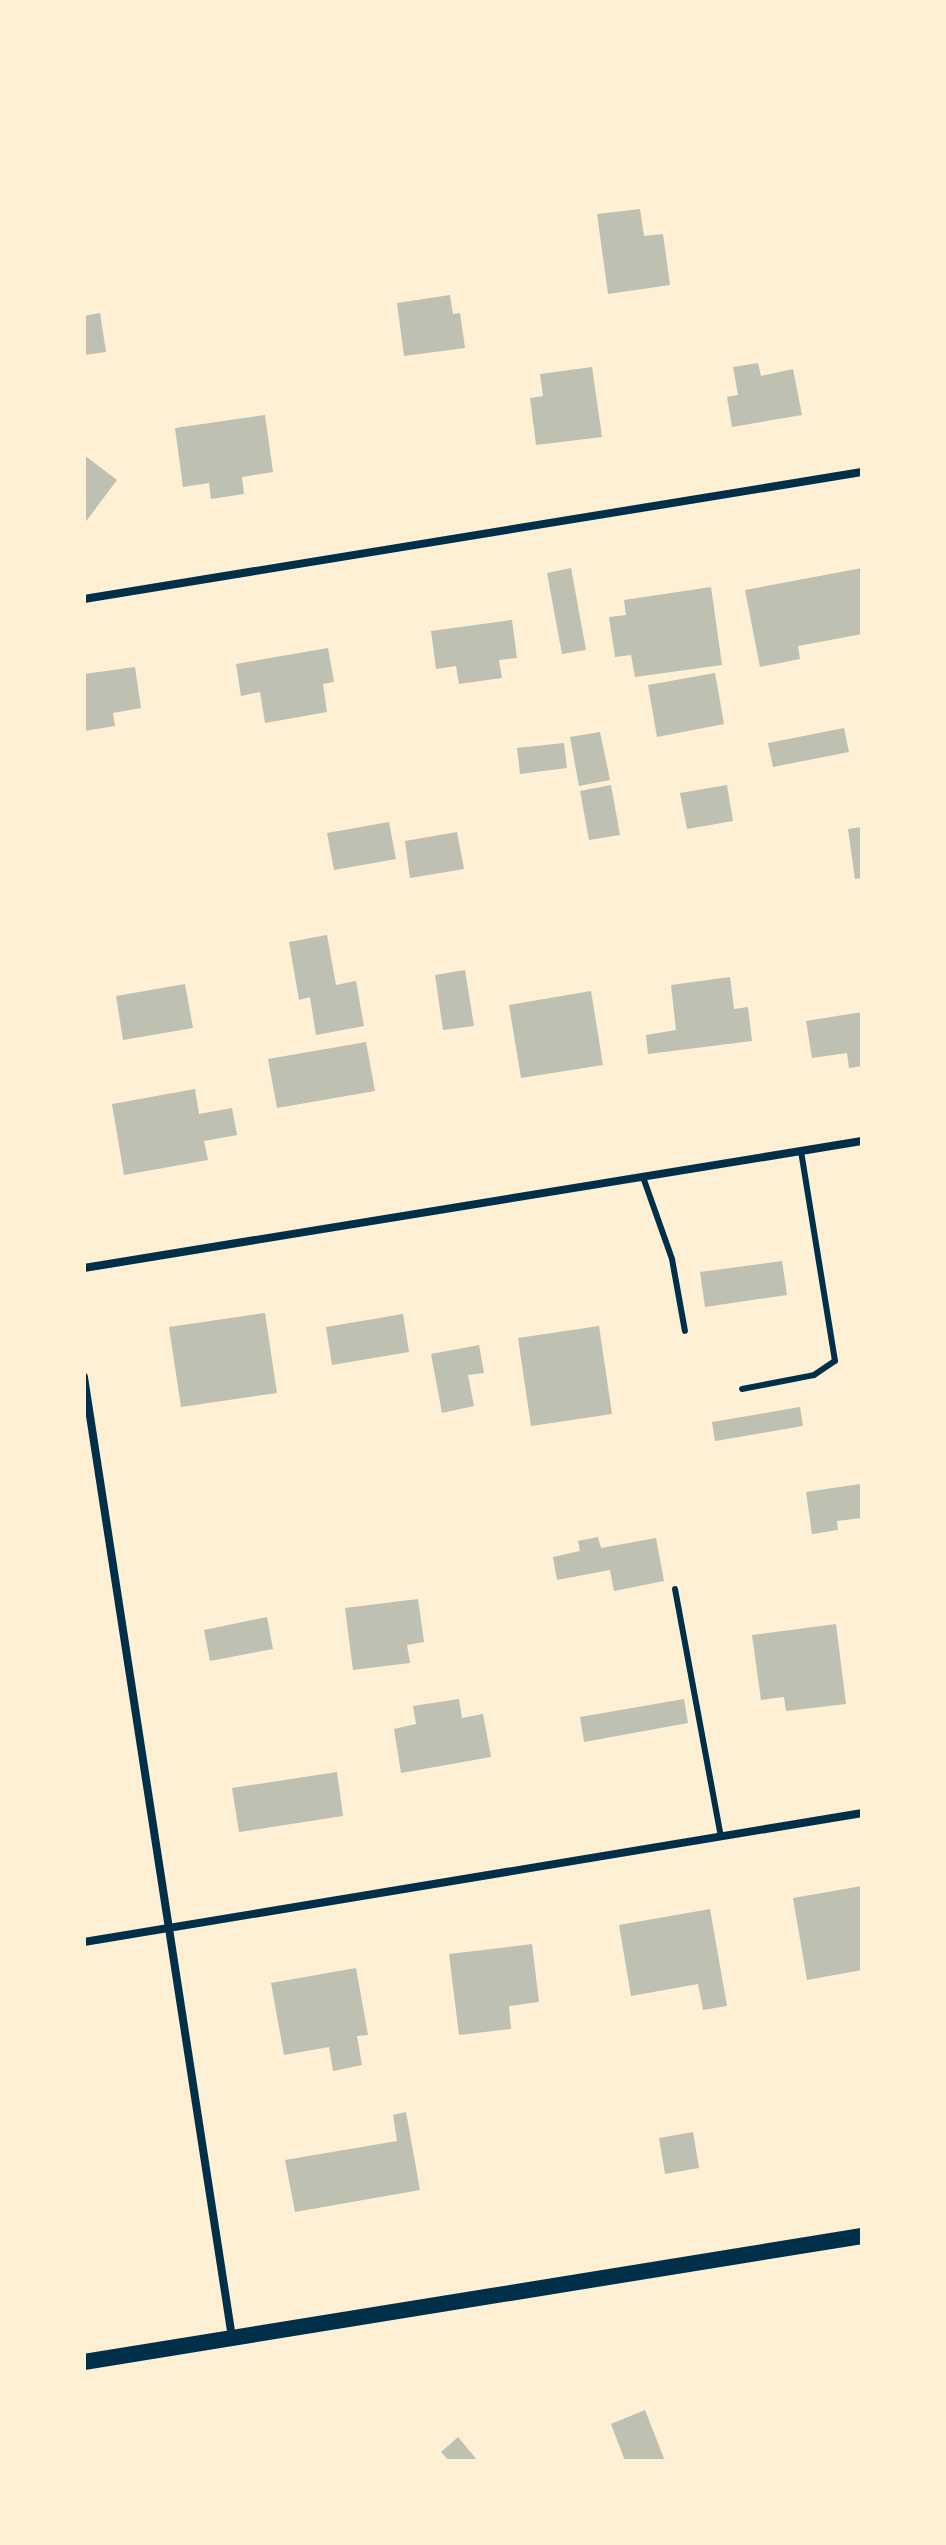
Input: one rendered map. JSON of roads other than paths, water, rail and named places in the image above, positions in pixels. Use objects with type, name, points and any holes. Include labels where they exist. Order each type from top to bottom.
[{"type":"main road","points":[[84,2362],[862,2236]]},
{"type":"street","points":[[84,599],[862,472]]},
{"type":"street","points":[[84,1268],[862,1141]]},
{"type":"street","points":[[84,1377],[172,1928],[232,2337]]},
{"type":"street","points":[[84,1942],[862,1813]]},
{"type":"lane","points":[[742,1389],[814,1375],[835,1361],[801,1151]]},
{"type":"lane","points":[[643,1177],[672,1259],[685,1331]]},
{"type":"lane","points":[[675,1589],[721,1836]]}]
